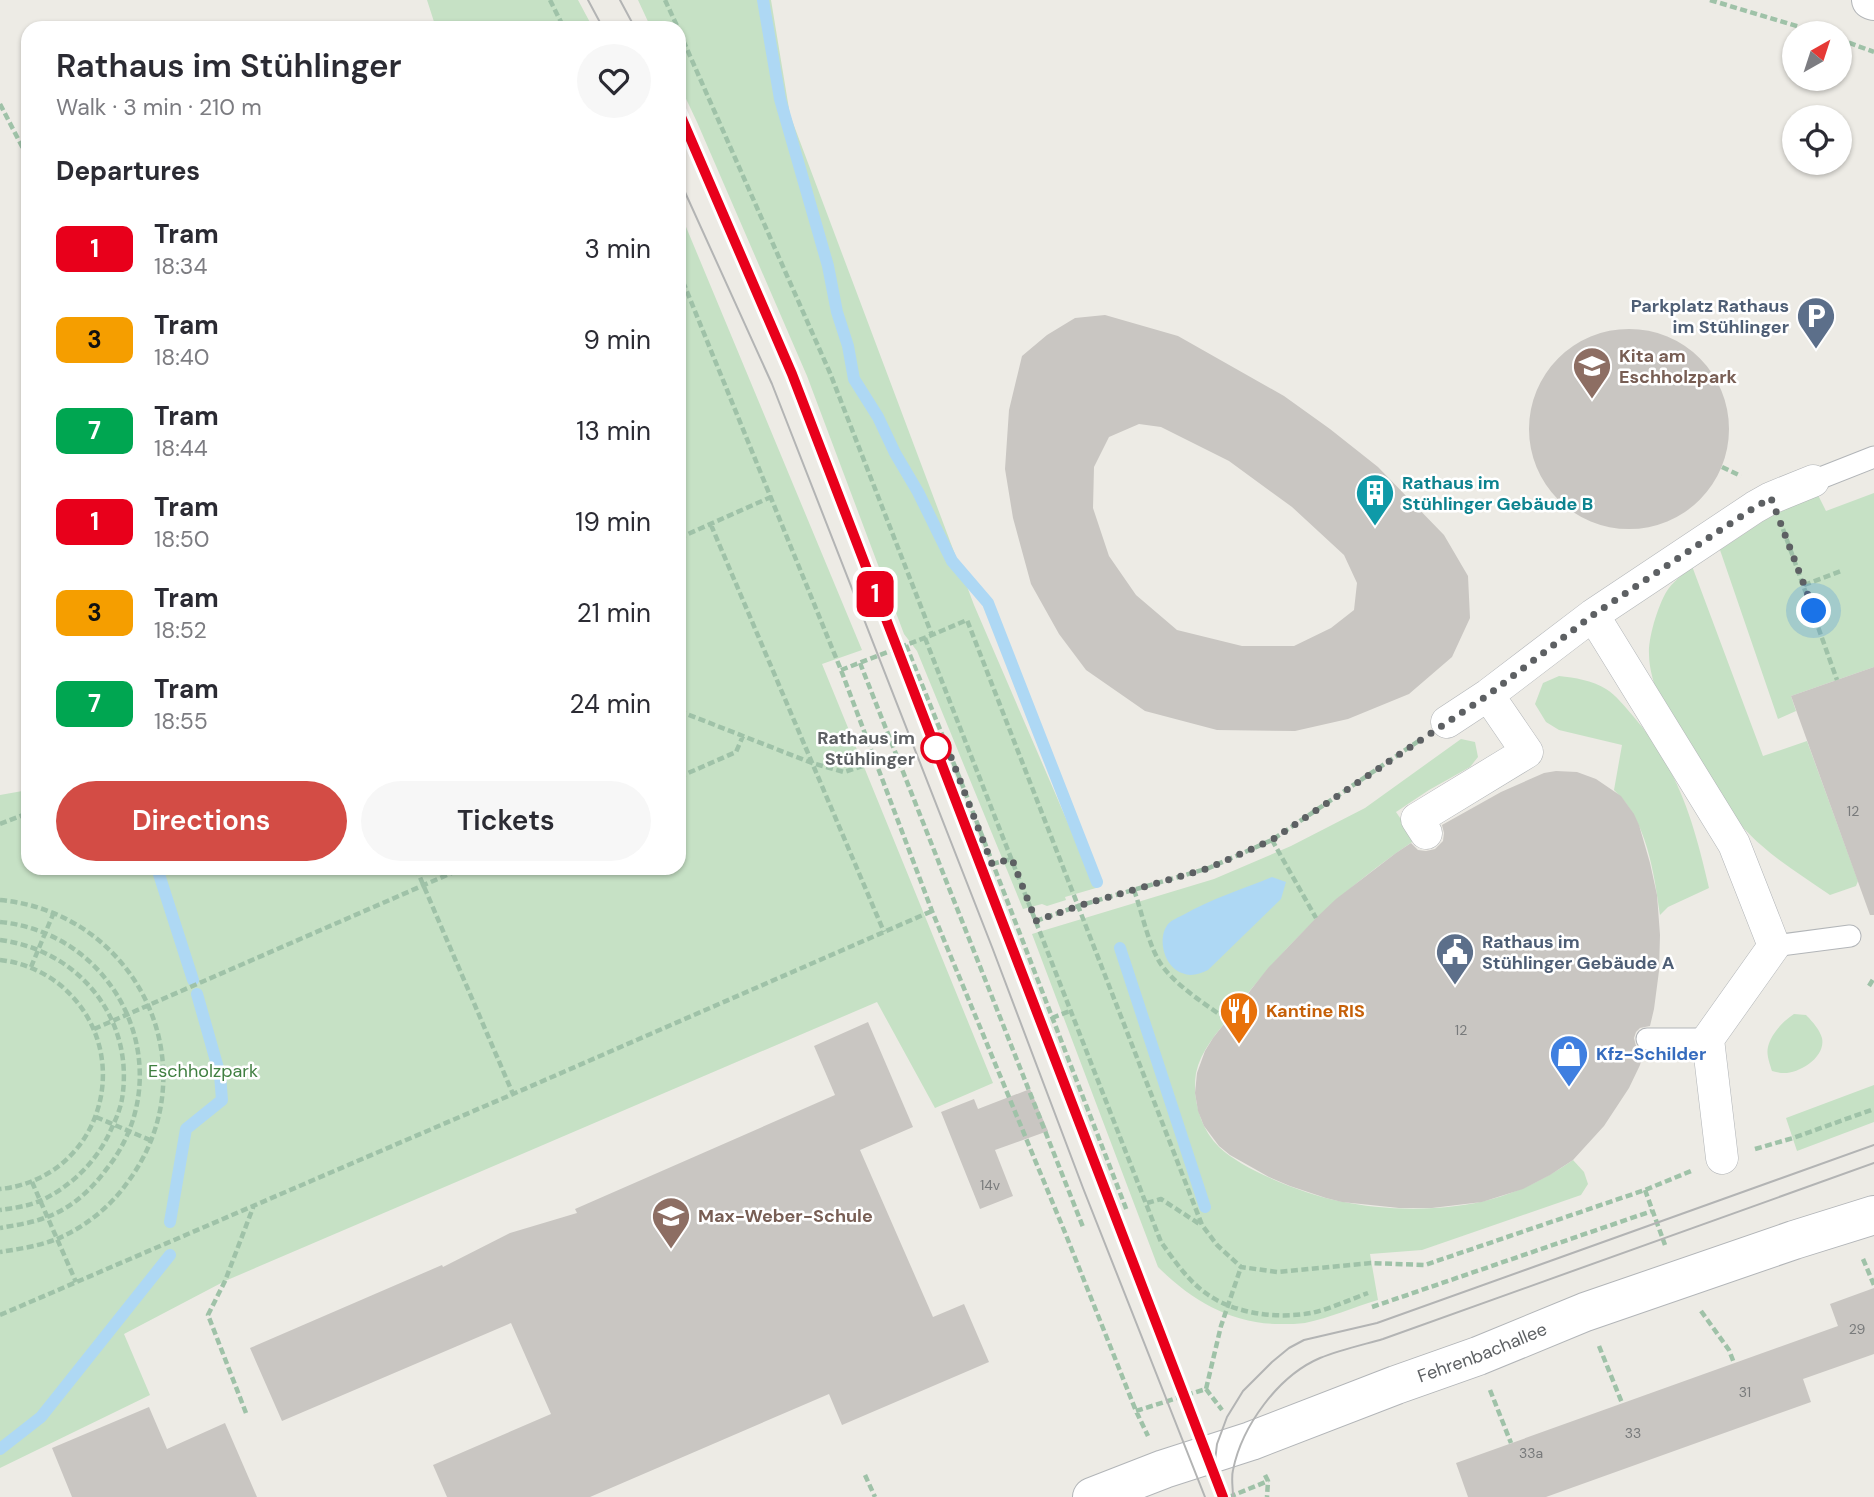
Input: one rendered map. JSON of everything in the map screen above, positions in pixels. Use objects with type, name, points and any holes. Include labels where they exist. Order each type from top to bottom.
[{"type":"street","points":[[1447,722],[1488,695],[1593,615],[1755,507],[1812,481]]},
{"type":"street","points":[[1593,615],[1734,844],[1774,946],[1708,1039],[1722,1158]]},
{"type":"street","points":[[1426,833],[1416,818],[1527,752],[1488,695]]},
{"type":"street","name":"Fehrenbachallee","points":[[1092,1497],[1478,1356],[1585,1311],[1874,1215]]},
{"type":"lane","points":[[1812,481],[1874,457]]},
{"type":"lane","points":[[1774,946],[1850,936]]},
{"type":"lane","points":[[1647,1039],[1708,1039]]},
{"type":"path","points":[[550,0],[560,21]]},
{"type":"path","points":[[665,0],[674,21]]},
{"type":"path","points":[[1710,0],[1782,22]]},
{"type":"path","points":[[1852,44],[1874,52]]},
{"type":"path","points":[[686,47],[830,373],[932,635]]},
{"type":"path","points":[[0,104],[21,144]]},
{"type":"path","points":[[686,289],[841,670],[932,911],[1136,1411],[1164,1469]]},
{"type":"path","points":[[686,535],[771,497]]},
{"type":"path","points":[[1771,498],[1838,680]]},
{"type":"path","points":[[711,525],[884,932]]},
{"type":"path","points":[[1804,585],[1841,571]]},
{"type":"path","points":[[841,670],[967,620],[1202,1225],[1217,1245],[1241,1267],[1277,1272],[1371,1263],[1425,1265],[1645,1190],[1722,1158],[1793,1138],[1874,1109]]},
{"type":"path","points":[[925,638],[1161,1242],[1182,1271],[1207,1294],[1241,1309],[1285,1316],[1314,1312],[1367,1293]]},
{"type":"path","points":[[906,645],[1127,1211]]},
{"type":"path","points":[[859,663],[1083,1227]]},
{"type":"path","points":[[686,714],[812,763],[844,772],[875,762]]},
{"type":"path","points":[[1036,921],[1209,868],[1272,840],[1447,722]]},
{"type":"path","points":[[686,773],[736,752],[743,736]]},
{"type":"path","points":[[0,824],[21,816]]},
{"type":"path","points":[[1272,840],[1316,918]]},
{"type":"path","points":[[992,864],[1012,859]]},
{"type":"path","points":[[419,875],[513,1094]]},
{"type":"path","points":[[94,1029],[447,875]]},
{"type":"path","points":[[1134,890],[1149,939],[1162,966],[1184,988],[1227,1020]]},
{"type":"path","points":[[0,900],[21,902],[54,912],[84,928],[111,950],[133,976],[149,1005],[160,1037],[164,1070],[162,1103],[152,1141],[139,1168],[117,1197],[89,1221],[57,1239],[24,1249],[0,1252]]},
{"type":"path","points":[[0,1315],[932,911]]},
{"type":"path","points":[[31,967],[54,912]]},
{"type":"path","points":[[0,922],[44,932],[69,945],[94,966],[128,1013],[138,1044],[140,1074],[139,1102],[130,1132],[116,1159],[95,1184],[75,1202],[48,1217],[0,1228]]},
{"type":"path","points":[[0,940],[38,948],[59,959],[83,977],[113,1021],[121,1047],[124,1075],[122,1101],[113,1125],[102,1149],[85,1170],[40,1201],[0,1210]]},
{"type":"path","points":[[0,960],[31,967],[68,992],[83,1009],[94,1029],[101,1050],[104,1073],[96,1117],[71,1156],[53,1171],[32,1182],[0,1189]]},
{"type":"path","points":[[1869,986],[1874,978]]},
{"type":"path","points":[[1052,1018],[1070,1011]]},
{"type":"path","points":[[96,1117],[152,1141]]},
{"type":"path","points":[[32,1182],[76,1282]]},
{"type":"path","points":[[1645,1190],[1679,1279]]},
{"type":"path","points":[[1147,1203],[1161,1199],[1202,1225]]},
{"type":"path","points":[[246,1413],[208,1315],[225,1281],[255,1204]]},
{"type":"path","points":[[1372,1307],[1653,1211]]},
{"type":"path","points":[[1136,1411],[1206,1389],[1220,1326],[1241,1267]]},
{"type":"path","points":[[1729,1350],[1734,1363]]},
{"type":"path","points":[[1616,1389],[1622,1403]]},
{"type":"path","points":[[1505,1428],[1511,1443]]},
{"type":"path","points":[[865,1475],[875,1497]]},
{"type":"path","points":[[1229,1497],[1268,1480]]},
{"type":"green space","points":[[427,0],[578,0],[589,21],[434,21]]},
{"type":"green space","points":[[638,0],[771,0],[790,115],[974,605],[1096,888],[1065,897],[1066,900],[1047,906],[1042,904],[1023,909],[917,651],[904,634],[807,376],[686,99],[686,21],[648,21]]},
{"type":"green space","name":"Eschholzpark","points":[[686,227],[862,650],[822,664],[993,1083],[935,1108],[877,1002],[225,1281],[124,1334],[150,1395],[0,1468],[0,795],[21,791],[21,875],[686,875]]},
{"type":"green space","points":[[1817,493],[1826,511],[1874,493],[1874,667],[1791,696],[1796,711],[1778,719],[1720,550],[1765,520]]},
{"type":"green space","points":[[1692,566],[1763,756],[1807,741],[1858,881],[1856,886],[1830,895],[1769,852],[1726,808],[1674,729],[1652,676],[1649,647],[1665,594]]},
{"type":"green space","points":[[1559,676],[1589,681],[1606,689],[1620,701],[1649,736],[1682,797],[1709,888],[1668,907],[1660,915],[1647,848],[1634,816],[1614,790],[1622,745],[1559,730],[1546,722],[1535,704],[1543,683]]},
{"type":"green space","points":[[1461,739],[1475,742],[1478,757],[1470,767],[1396,812],[1415,840],[1339,898],[1293,942],[1210,1042],[1196,1073],[1195,1093],[1199,1113],[1212,1139],[1244,1165],[1293,1187],[1353,1204],[1412,1209],[1472,1204],[1517,1190],[1546,1177],[1573,1160],[1584,1172],[1588,1184],[1581,1195],[1422,1250],[1370,1254],[1378,1300],[1302,1323],[1265,1323],[1214,1309],[1185,1290],[1158,1267],[1032,934],[1214,879],[1291,846],[1365,808]]},
{"type":"green space","points":[[1794,1014],[1806,1015],[1818,1029],[1822,1038],[1820,1051],[1810,1063],[1797,1070],[1784,1073],[1772,1071],[1768,1047],[1778,1028]]},
{"type":"green space","points":[[1874,1085],[1874,1122],[1797,1151],[1786,1118]]},
{"type":"water","points":[[1272,877],[1286,882],[1281,899],[1208,970],[1189,975],[1171,965],[1163,943],[1165,929],[1170,922],[1205,904]]},
{"type":"building","name":"Rathaus im Stühlinger Gebäude B","points":[[1105,315],[1178,336],[1284,396],[1378,467],[1444,535],[1468,576],[1470,618],[1452,657],[1409,694],[1348,719],[1295,731],[1217,730],[1145,711],[1086,670],[1059,634],[1031,584],[1013,518],[1005,469],[1009,410],[1022,356],[1047,335],[1075,318]],"holes":[[[1139,424],[1161,427],[1229,461],[1292,507],[1344,555],[1357,583],[1354,610],[1331,628],[1294,646],[1242,646],[1177,630],[1136,595],[1109,556],[1093,508],[1094,467],[1109,437]]]},
{"type":"building","points":[[1629,329],[1667,337],[1700,358],[1721,391],[1729,429],[1721,467],[1700,500],[1667,521],[1629,529],[1591,521],[1558,500],[1537,467],[1529,429],[1537,391],[1558,358],[1591,337]]},
{"type":"building","points":[[1874,667],[1874,915],[1870,915],[1791,696]]},
{"type":"building","name":"Rathaus im Stühlinger Gebäude A","points":[[1577,772],[1596,779],[1621,796],[1639,825],[1657,895],[1660,935],[1654,1009],[1650,1026],[1640,1028],[1634,1038],[1636,1046],[1644,1051],[1640,1065],[1629,1088],[1604,1126],[1573,1160],[1523,1189],[1482,1202],[1432,1208],[1399,1208],[1326,1198],[1269,1177],[1219,1146],[1204,1126],[1198,1111],[1195,1093],[1197,1073],[1213,1038],[1268,968],[1336,899],[1396,853],[1411,843],[1418,850],[1435,849],[1443,841],[1442,825],[1501,792],[1544,773]]},
{"type":"building","points":[[868,1022],[913,1127],[860,1150],[933,1317],[964,1304],[989,1362],[842,1425],[829,1394],[590,1497],[447,1497],[433,1465],[551,1414],[511,1323],[282,1421],[250,1348],[442,1265],[443,1267],[510,1233],[577,1213],[575,1209],[835,1095],[814,1046]]},
{"type":"building","points":[[1030,1089],[1048,1131],[995,1150],[1013,1196],[980,1209],[941,1112],[974,1099],[978,1109]]},
{"type":"building","points":[[1874,1288],[1874,1354],[1803,1379],[1811,1402],[1546,1497],[1468,1497],[1456,1463],[1838,1326],[1830,1304]]},
{"type":"building","points":[[149,1407],[167,1449],[225,1423],[257,1497],[72,1497],[52,1448]]},
{"type":"waterway","points":[[763,0],[780,99],[828,266],[854,379],[878,417],[952,561],[988,603],[1097,882]]},
{"type":"waterway","points":[[159,875],[193,980]]},
{"type":"waterway","points":[[1120,948],[1205,1207]]},
{"type":"waterway","points":[[170,1222],[186,1129],[222,1100],[220,1075],[197,994]]},
{"type":"waterway","points":[[0,1449],[41,1417],[170,1255]]},
{"type":"tram line","points":[[588,0],[599,21]]},
{"type":"tram line","points":[[620,0],[631,21]]},
{"type":"tram line","name":"1","points":[[686,126],[792,374],[1223,1497]]},
{"type":"tram line","points":[[686,128],[792,374],[1223,1497]]},
{"type":"tram line","points":[[686,194],[772,384],[1205,1497]]},
{"type":"tram line","points":[[1214,1469],[1217,1444],[1227,1417],[1243,1391],[1272,1362],[1304,1340],[1377,1323],[1874,1145]]},
{"type":"tram line","points":[[1233,1497],[1233,1470],[1244,1436],[1253,1420],[1276,1390],[1290,1377],[1320,1358],[1383,1339],[1874,1163]]},
{"type":"place","name":"Parkplatz Rathaus im Stühlinger","points":[[1816,350]]},
{"type":"place","name":"Kita am Eschholzpark","points":[[1592,400]]},
{"type":"place","name":"Rathaus im Stühlinger Gebäude B","points":[[1375,527]]},
{"type":"place","name":"Rathaus im Stühlinger","points":[[936,748]]},
{"type":"place","name":"Rathaus im Stühlinger Gebäude A","points":[[1455,986]]},
{"type":"place","name":"Kantine RIS","points":[[1239,1045]]},
{"type":"place","name":"Kfz-Schilder","points":[[1569,1088]]},
{"type":"place","name":"Max-Weber-Schule","points":[[671,1250]]},
{"type":"route","points":[[936,748],[946,744],[992,864],[1012,859],[1036,921],[1209,868],[1272,840],[1488,695],[1593,615],[1771,498],[1814,611]]}]
